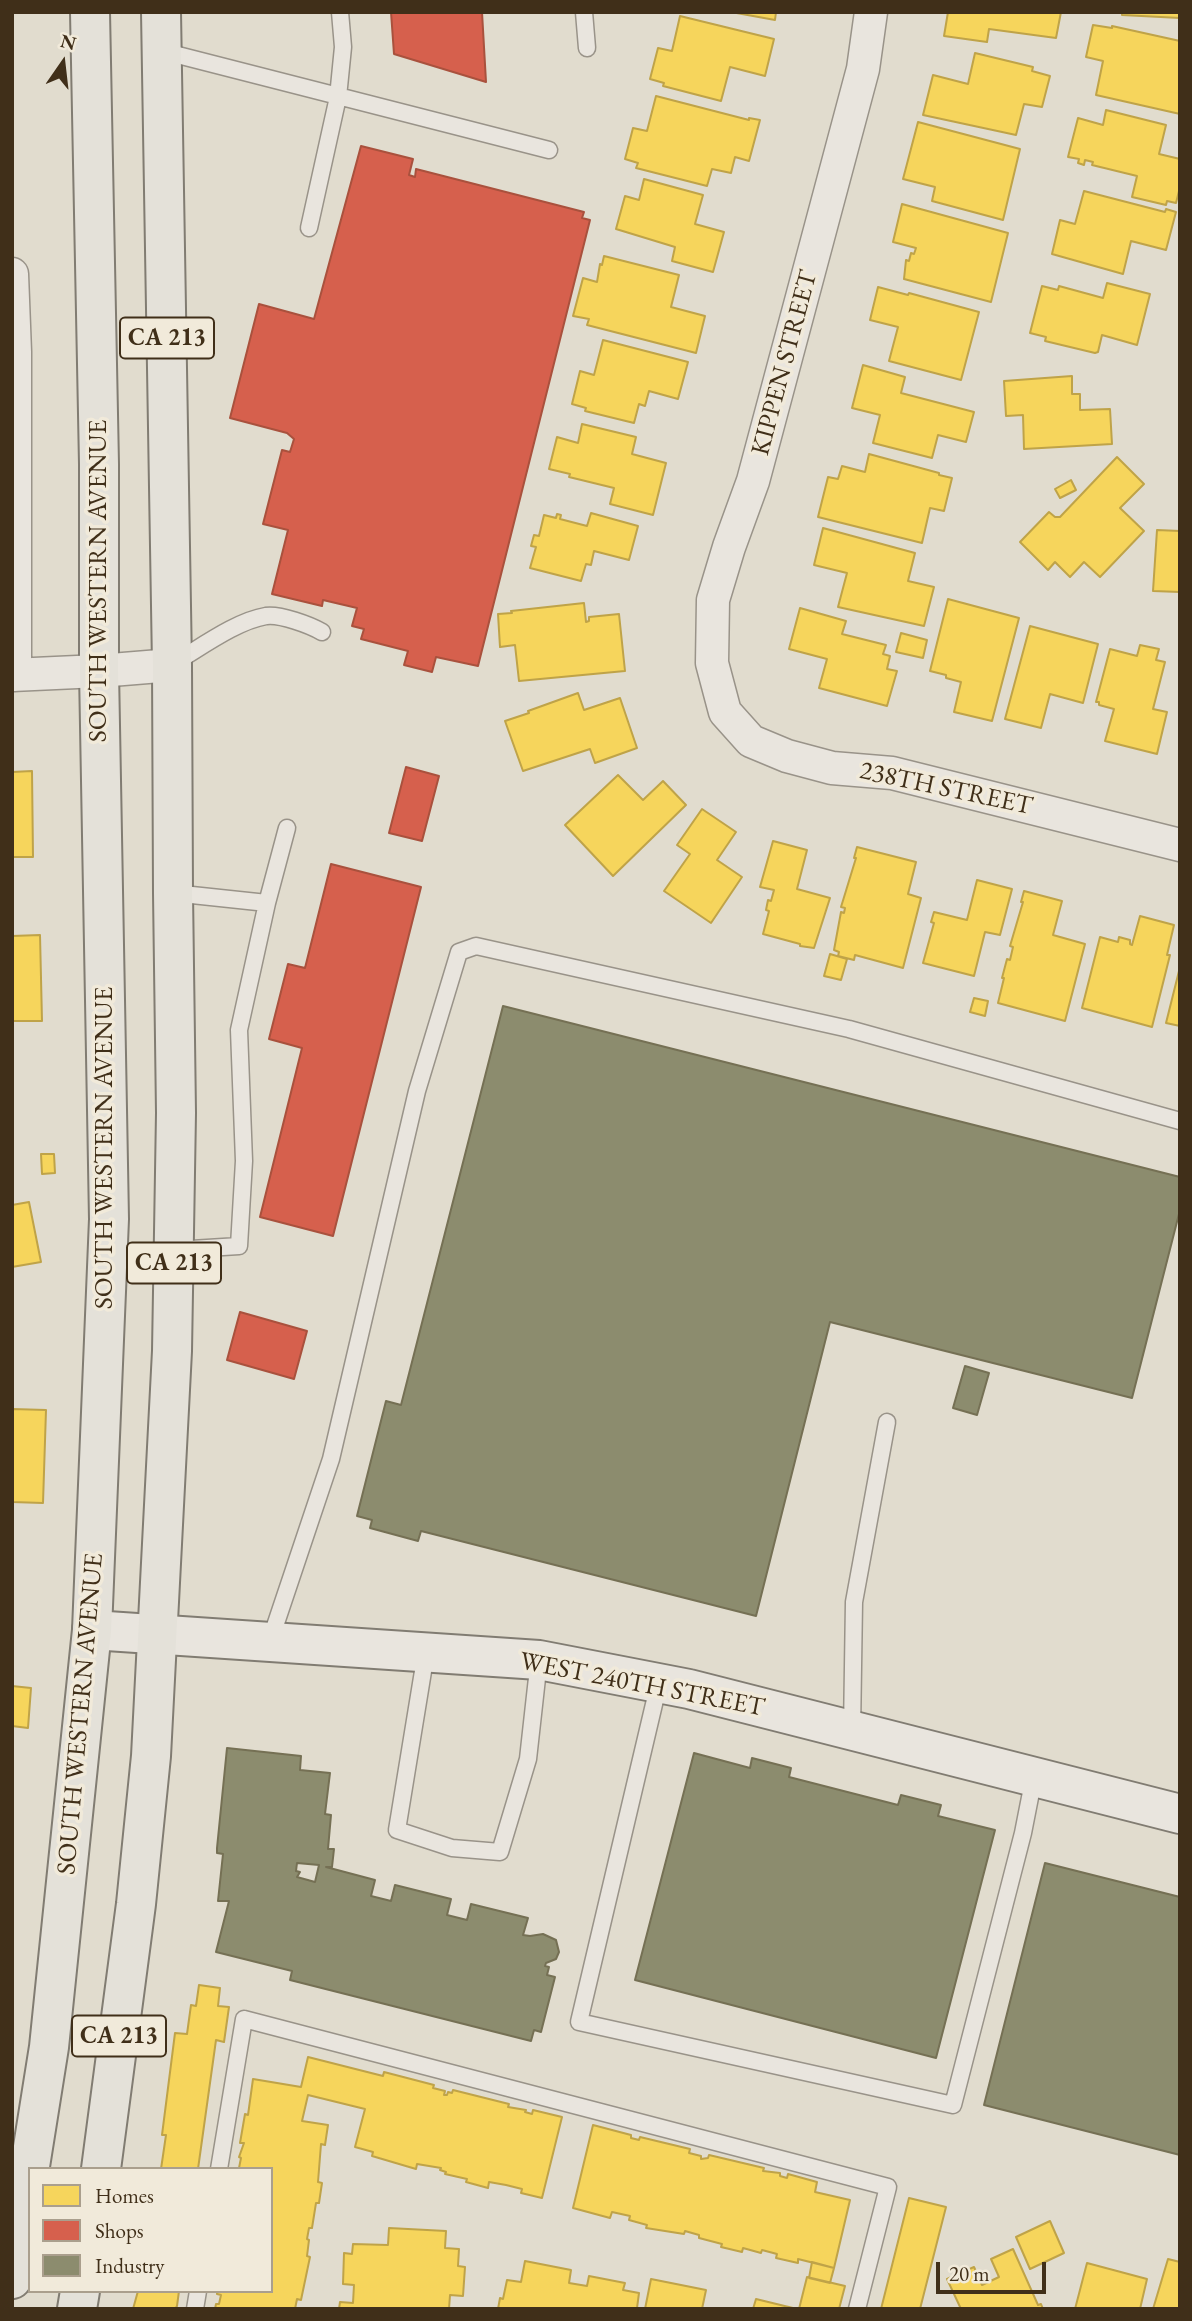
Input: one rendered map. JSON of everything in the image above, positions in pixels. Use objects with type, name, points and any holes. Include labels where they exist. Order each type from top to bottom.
[{"type":"main road","name":"SOUTH WESTERN AVENUE","points":[[30,2167],[49,2047],[92,1630],[109,1219],[90,12]]},
{"type":"main road","name":"CA 213","points":[[101,2167],[136,1904],[151,1756],[173,1351],[176,1113],[172,664],[161,12]]},
{"type":"main road","name":"SOUTH WESTERN AVENUE","points":[[12,2279],[28,2179]]},
{"type":"street","name":"KIPPEN STREET","points":[[725,712],[712,663],[713,600],[760,455],[863,69],[871,12]]},
{"type":"street","points":[[12,274],[14,675],[172,664]]},
{"type":"street","name":"238TH STREET","points":[[725,712],[751,741],[787,757],[832,768],[892,773],[1180,845]]},
{"type":"street","name":"WEST 240TH STREET","points":[[92,1630],[539,1660],[689,1689],[1180,1814]]},
{"type":"lane","points":[[309,228],[338,97],[343,47],[340,12]]},
{"type":"lane","points":[[584,12],[587,48]]},
{"type":"lane","points":[[162,51],[549,150]]},
{"type":"lane","points":[[172,664],[241,624],[267,616],[309,625],[323,632]]},
{"type":"lane","points":[[175,1250],[239,1246],[244,1161],[239,1030],[267,903],[287,828]]},
{"type":"lane","points":[[173,893],[267,903]]},
{"type":"lane","points":[[270,1641],[331,1459],[416,1091],[459,952],[476,946],[849,1029],[1180,1121]]},
{"type":"lane","points":[[852,1731],[854,1602],[887,1422]]},
{"type":"lane","points":[[426,1653],[397,1830],[452,1848],[500,1852],[528,1759],[539,1660]]},
{"type":"lane","points":[[659,1683],[579,2022],[953,2105],[1023,1833],[1034,1777]]},
{"type":"lane","points":[[219,2167],[244,2019],[888,2187],[857,2309]]},
{"type":"building: Homes","points":[[731,12],[776,12],[775,20]]},
{"type":"building: Homes","points":[[948,12],[1061,12],[1056,38],[989,29],[987,42],[944,36]]},
{"type":"building: Homes","points":[[1122,12],[1180,12],[1180,18],[1122,15]]},
{"type":"building: Homes","points":[[680,16],[774,39],[765,76],[730,67],[721,101],[663,86],[664,83],[650,79],[658,48],[672,51]]},
{"type":"building: Homes","points":[[1093,25],[1112,26],[1180,41],[1180,114],[1096,95],[1103,61],[1086,57]]},
{"type":"building: Homes","points":[[975,53],[1033,67],[1032,71],[1050,76],[1042,107],[1024,104],[1016,135],[923,115],[933,75],[968,84]]},
{"type":"building: Homes","points":[[656,96],[749,120],[760,120],[749,161],[735,157],[731,173],[712,169],[707,186],[636,168],[638,163],[625,159],[633,128],[647,131]]},
{"type":"building: Homes","points":[[1106,110],[1166,125],[1159,154],[1180,159],[1180,187],[1176,203],[1167,201],[1166,205],[1132,197],[1137,176],[1092,165],[1093,162],[1085,160],[1084,165],[1078,163],[1079,159],[1068,157],[1078,118],[1103,125]]},
{"type":"building: Homes","points":[[918,122],[1020,149],[1003,220],[932,201],[935,187],[903,179]]},
{"type":"building: Homes","points":[[644,179],[703,195],[695,224],[724,232],[713,272],[672,261],[675,247],[616,229],[625,196],[639,200]]},
{"type":"building: Homes","points":[[1084,191],[1165,212],[1166,209],[1176,212],[1166,250],[1131,241],[1123,274],[1052,254],[1060,220],[1075,224]]},
{"type":"building: Homes","points":[[902,204],[1008,233],[991,302],[904,279],[906,260],[909,261],[916,248],[893,242]]},
{"type":"building: Homes","points":[[604,256],[679,275],[671,307],[705,316],[696,353],[587,325],[589,319],[573,316],[583,278],[597,282]]},
{"type":"building: Homes","points":[[1107,283],[1150,294],[1137,345],[1102,335],[1098,352],[1095,353],[1045,341],[1046,337],[1030,333],[1042,286],[1058,290],[1059,286],[1103,298]]},
{"type":"building: Homes","points":[[878,287],[979,312],[961,380],[889,361],[898,327],[870,320]]},
{"type":"building: Homes","points":[[603,340],[688,362],[678,399],[649,391],[645,406],[639,404],[634,423],[585,411],[586,408],[572,404],[580,371],[594,375]]},
{"type":"building: Homes","points":[[863,365],[905,377],[901,393],[974,412],[966,442],[938,435],[932,458],[873,443],[880,415],[852,408]]},
{"type":"building: Homes","points":[[1072,376],[1072,394],[1080,394],[1080,410],[1110,409],[1112,444],[1024,449],[1023,415],[1006,416],[1004,381]]},
{"type":"building: Homes","points":[[582,424],[636,437],[632,454],[666,463],[653,515],[610,504],[614,488],[549,469],[557,437],[578,443]]},
{"type":"building: Homes","points":[[869,454],[952,478],[944,511],[930,508],[922,543],[818,517],[828,477],[838,479],[842,466],[865,472]]},
{"type":"building: Homes","points":[[1117,457],[1144,484],[1120,508],[1144,531],[1100,577],[1084,562],[1070,577],[1055,562],[1048,570],[1020,542],[1049,512],[1060,517]]},
{"type":"building: Homes","points":[[1071,480],[1076,490],[1060,498],[1055,489]]},
{"type":"building: Homes","points":[[591,513],[638,526],[629,560],[594,551],[591,565],[586,564],[581,581],[530,568],[536,547],[531,546],[534,535],[539,536],[544,515],[556,518],[557,514],[561,515],[560,519],[587,526]]},
{"type":"building: Homes","points":[[823,528],[915,553],[908,581],[934,587],[924,626],[838,607],[847,573],[814,565]]},
{"type":"building: Homes","points":[[1157,530],[1180,531],[1180,592],[1153,591]]},
{"type":"building: Homes","points":[[948,599],[1019,618],[992,721],[954,712],[961,682],[930,671]]},
{"type":"building: Homes","points":[[584,603],[586,622],[589,617],[619,614],[625,671],[519,681],[515,645],[500,647],[498,614]]},
{"type":"building: Homes","points":[[800,608],[846,621],[842,634],[886,645],[883,654],[890,656],[887,669],[897,671],[887,706],[819,688],[827,659],[789,649]]},
{"type":"building: Homes","points":[[1030,626],[1098,644],[1083,703],[1050,694],[1041,728],[1005,719]]},
{"type":"building: Homes","points":[[901,633],[927,640],[923,658],[896,652]]},
{"type":"building: Homes","points":[[1140,645],[1159,649],[1156,660],[1165,662],[1153,709],[1167,712],[1157,754],[1105,741],[1114,709],[1096,702],[1110,649],[1137,656]]},
{"type":"building: Homes","points":[[578,693],[584,710],[620,698],[637,748],[595,763],[590,749],[523,771],[505,721]]},
{"type":"building: Homes","points":[[32,771],[33,857],[12,857],[12,772]]},
{"type":"building: Homes","points":[[618,775],[643,800],[663,781],[686,805],[613,876],[565,825]]},
{"type":"building: Homes","points":[[702,809],[736,832],[717,860],[742,877],[711,923],[664,891],[690,854],[677,845]]},
{"type":"building: Homes","points":[[773,841],[807,850],[797,889],[830,898],[814,948],[763,934],[769,911],[766,910],[768,900],[771,901],[774,890],[760,887]]},
{"type":"building: Homes","points":[[857,847],[916,862],[908,894],[921,898],[903,968],[855,955],[854,960],[838,956],[839,952],[834,950],[841,912],[844,913],[845,908],[841,907]]},
{"type":"building: Homes","points":[[977,880],[1012,889],[1000,935],[985,932],[974,976],[923,963],[934,923],[931,922],[934,912],[967,920]]},
{"type":"building: Homes","points":[[1024,891],[1062,901],[1053,935],[1085,944],[1065,1021],[998,1003]]},
{"type":"building: Homes","points":[[1140,916],[1174,925],[1167,955],[1170,955],[1152,1027],[1082,1008],[1100,937],[1118,942],[1119,937],[1130,940],[1132,945]]},
{"type":"building: Homes","points":[[40,935],[42,1021],[12,1021],[12,936]]},
{"type":"building: Homes","points":[[830,954],[847,959],[841,980],[824,976]]},
{"type":"building: Homes","points":[[1180,971],[1180,1026],[1166,1023]]},
{"type":"building: Homes","points":[[974,998],[988,1001],[985,1016],[970,1012]]},
{"type":"building: Homes","points":[[41,1154],[54,1154],[55,1173],[42,1174]]},
{"type":"building: Homes","points":[[29,1202],[41,1262],[12,1267],[12,1205]]},
{"type":"building: Homes","points":[[12,1409],[46,1410],[43,1503],[12,1502]]},
{"type":"building: Homes","points":[[12,1686],[31,1688],[28,1728],[12,1726]]},
{"type":"building: Homes","points":[[199,1985],[220,1988],[218,2006],[229,2007],[224,2042],[216,2040],[198,2167],[161,2167],[166,2135],[162,2135],[175,2033],[187,2034],[191,2005],[196,2006]]},
{"type":"building: Homes","points":[[308,2057],[383,2076],[384,2072],[434,2085],[433,2088],[445,2091],[444,2095],[452,2093],[453,2090],[509,2104],[508,2107],[526,2110],[525,2112],[532,2114],[533,2110],[562,2117],[542,2198],[521,2193],[522,2189],[506,2185],[489,2182],[488,2188],[466,2182],[467,2179],[445,2174],[441,2168],[417,2164],[416,2169],[372,2156],[373,2152],[355,2147],[365,2109],[308,2095],[302,2121],[328,2125],[325,2145],[321,2144],[318,2182],[322,2183],[319,2203],[316,2203],[312,2228],[309,2228],[307,2239],[307,2256],[310,2257],[301,2300],[297,2299],[295,2309],[215,2309],[221,2295],[217,2293],[273,2293],[273,2167],[239,2167],[239,2157],[244,2143],[240,2143],[245,2114],[248,2115],[253,2079],[301,2087]]},
{"type":"building: Homes","points":[[593,2125],[631,2135],[631,2138],[639,2140],[640,2137],[690,2149],[689,2153],[701,2156],[701,2159],[708,2158],[709,2155],[764,2168],[763,2171],[780,2173],[780,2176],[787,2178],[788,2174],[817,2182],[815,2192],[850,2200],[834,2268],[798,2259],[798,2263],[776,2258],[777,2254],[762,2250],[761,2253],[743,2248],[742,2252],[721,2247],[722,2244],[685,2231],[684,2234],[646,2228],[647,2225],[629,2220],[630,2216],[612,2212],[610,2218],[573,2208]]},
{"type":"building: Homes","points":[[909,2198],[946,2207],[920,2309],[881,2309]]},
{"type":"building: Homes","points":[[1050,2221],[1064,2253],[1030,2269],[1016,2237]]},
{"type":"building: Homes","points":[[389,2228],[446,2231],[445,2248],[459,2249],[458,2266],[465,2267],[463,2296],[450,2295],[449,2309],[339,2309],[340,2302],[353,2303],[354,2285],[343,2284],[344,2253],[352,2254],[353,2244],[388,2245]]},
{"type":"building: Homes","points":[[1013,2249],[1038,2305],[1041,2304],[1043,2309],[961,2309],[947,2279],[974,2267],[982,2285],[999,2277],[991,2259]]},
{"type":"building: Homes","points":[[1168,2259],[1180,2262],[1180,2309],[1153,2309]]},
{"type":"building: Homes","points":[[525,2261],[571,2270],[569,2283],[587,2286],[589,2276],[625,2283],[623,2290],[639,2293],[637,2308],[640,2309],[498,2309],[507,2280],[521,2282]]},
{"type":"building: Homes","points":[[812,2262],[834,2268],[830,2283],[809,2278]]},
{"type":"building: Homes","points":[[1087,2263],[1147,2279],[1140,2309],[1075,2309]]},
{"type":"building: Homes","points":[[807,2277],[845,2286],[839,2309],[799,2309]]},
{"type":"building: Homes","points":[[651,2279],[706,2290],[702,2309],[645,2309]]},
{"type":"building: Homes","points":[[137,2293],[179,2293],[175,2309],[133,2309]]},
{"type":"building: Homes","points":[[756,2299],[797,2309],[753,2309]]},
{"type":"building: Shops","points":[[391,12],[482,12],[486,82],[394,54]]},
{"type":"building: Shops","points":[[361,146],[413,159],[409,175],[415,177],[416,169],[584,212],[582,218],[590,220],[478,666],[436,657],[432,672],[404,665],[408,651],[361,639],[364,629],[352,626],[357,608],[323,600],[322,606],[272,594],[288,530],[263,524],[282,450],[290,452],[294,439],[287,433],[230,418],[259,304],[314,319]]},
{"type":"building: Shops","points":[[406,767],[439,776],[422,841],[389,833]]},
{"type":"building: Shops","points":[[331,864],[421,887],[333,1236],[260,1217],[302,1048],[269,1039],[288,964],[305,968]]},
{"type":"building: Shops","points":[[240,1312],[307,1331],[294,1379],[227,1360]]},
{"type":"building: Industry","points":[[503,1006],[1180,1177],[1180,1210],[1132,1398],[830,1322],[756,1616],[421,1531],[418,1541],[370,1528],[372,1520],[357,1516],[386,1401],[401,1405]]},
{"type":"building: Industry","points":[[965,1366],[989,1373],[977,1415],[953,1408]]},
{"type":"building: Industry","points":[[227,1748],[301,1756],[300,1770],[330,1773],[325,1814],[331,1815],[328,1849],[334,1849],[332,1867],[326,1867],[375,1880],[371,1896],[391,1901],[395,1885],[451,1899],[447,1915],[467,1920],[471,1904],[528,1918],[523,1935],[543,1934],[556,1940],[559,1952],[556,1959],[545,1966],[549,1967],[547,1975],[555,1977],[541,2032],[534,2030],[531,2041],[290,1980],[292,1971],[216,1952],[229,1901],[218,1901],[223,1854],[217,1853]],"holes":[[[297,1863],[319,1865],[315,1882],[297,1877],[300,1872],[296,1871]]]},
{"type":"building: Industry","points":[[694,1753],[750,1768],[752,1758],[791,1768],[789,1777],[898,1805],[901,1795],[941,1805],[938,1816],[995,1830],[936,2058],[635,1980]]},
{"type":"building: Industry","points":[[1045,1863],[1180,1897],[1180,2155],[984,2105]]}]
